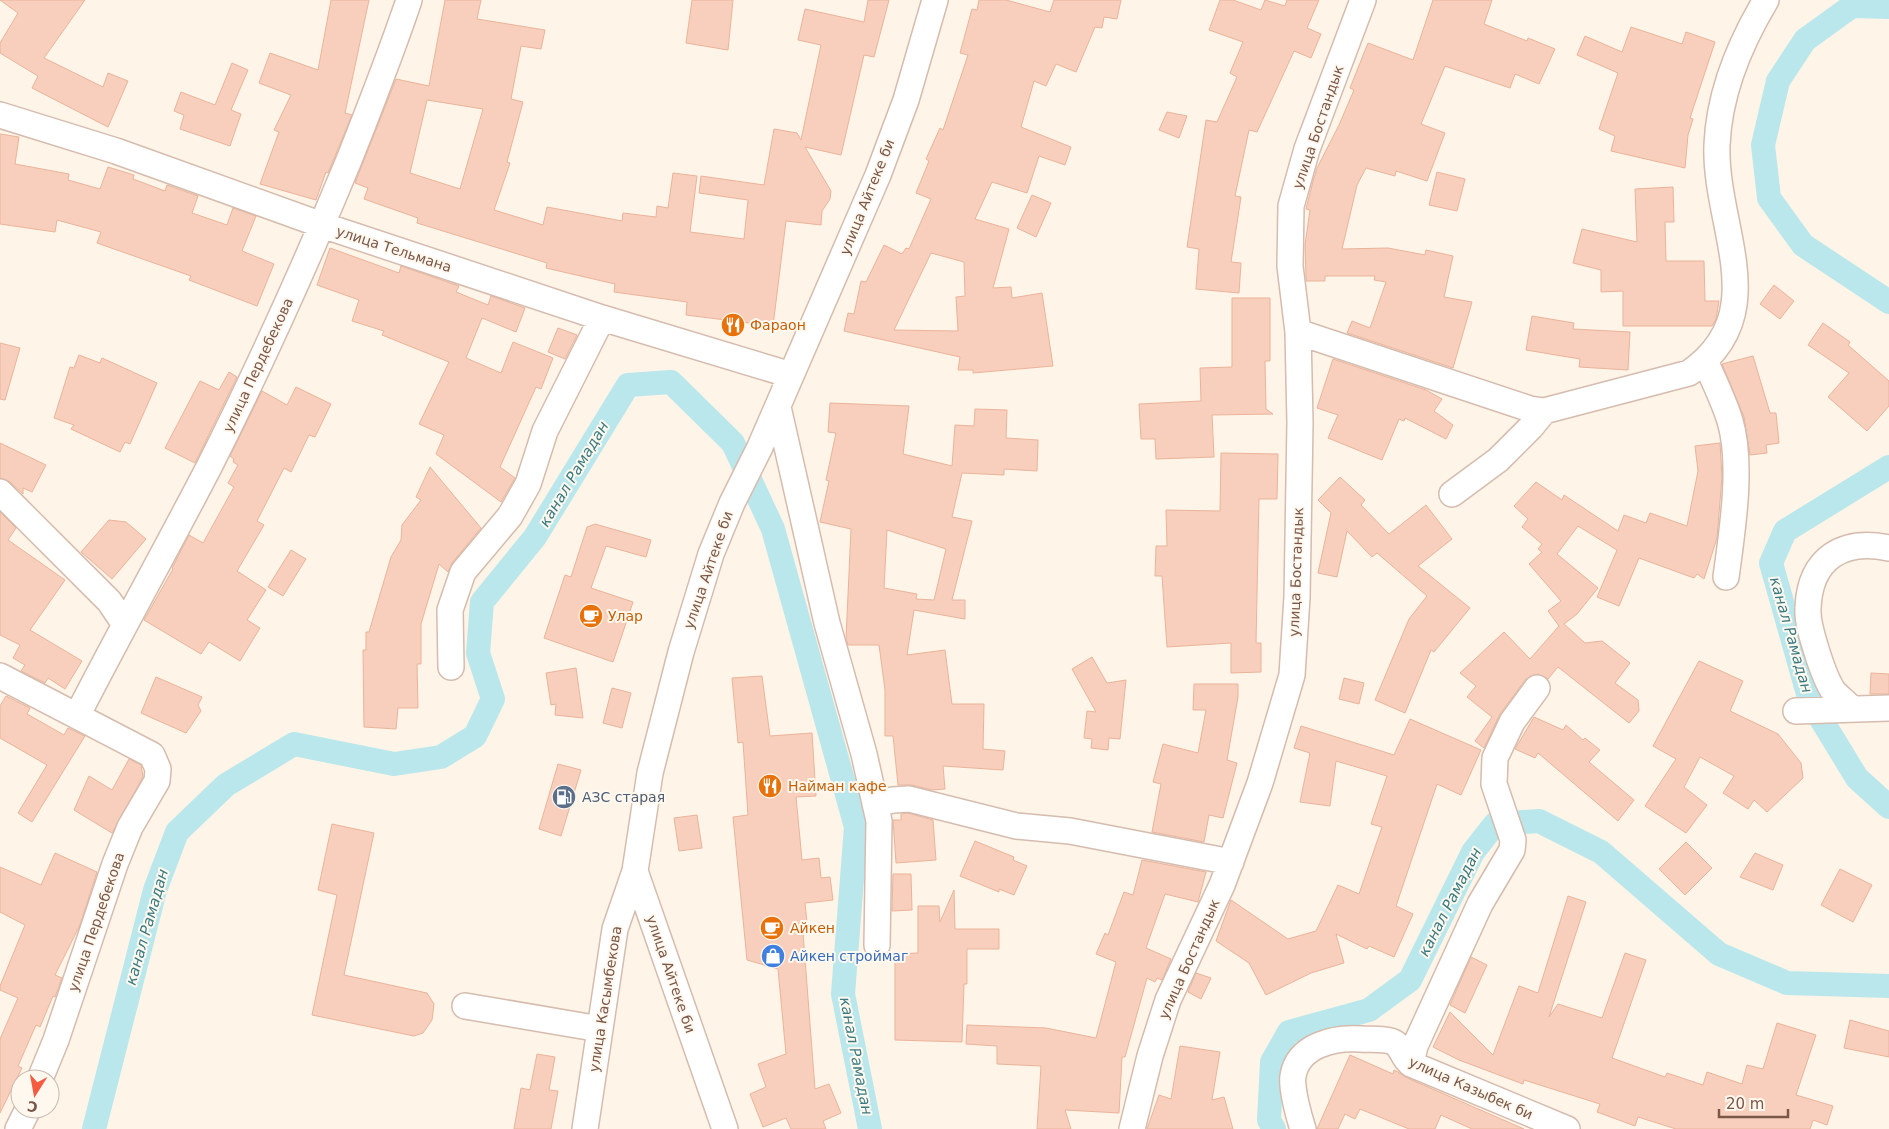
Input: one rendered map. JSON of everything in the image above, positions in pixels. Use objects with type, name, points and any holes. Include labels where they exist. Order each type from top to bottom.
[{"type":"street","name":"улица Пердебекова","points":[[44,1069],[56,1040],[115,864],[130,827],[157,781],[158,768],[152,755],[78,716],[124,623],[148,584],[248,388],[322,225],[386,66],[409,0]]},
{"type":"street","name":"улица Айтеке би","points":[[725,1129],[636,871],[650,773],[694,603],[711,554],[732,503],[778,407],[878,176],[906,100],[935,0]]},
{"type":"street","name":"улица Бостандык","points":[[1132,1129],[1150,1056],[1168,1000],[1231,862],[1260,783],[1292,675],[1297,597],[1300,433],[1298,332],[1290,266],[1291,206],[1307,149],[1363,0]]},
{"type":"street","points":[[1298,332],[1544,412],[1688,373],[1705,361],[1734,312],[1736,288],[1736,269],[1718,185],[1717,145],[1722,102],[1746,32],[1766,0]]},
{"type":"street","name":"улица Тельмана","points":[[0,115],[116,151],[322,225],[602,318],[791,375]]},
{"type":"street","points":[[452,667],[450,610],[463,572],[510,516],[528,484],[545,431],[602,318]]},
{"type":"street","points":[[1705,361],[1730,422],[1734,443],[1735,516],[1726,577]]},
{"type":"street","points":[[778,407],[827,624],[864,754],[879,821],[877,944]]},
{"type":"street","points":[[1452,494],[1498,460],[1544,412]]},
{"type":"street","points":[[0,492],[109,601],[124,623]]},
{"type":"street","points":[[1840,708],[1819,659],[1808,609],[1811,585],[1824,561],[1852,545],[1889,548]]},
{"type":"street","points":[[0,676],[78,716]]},
{"type":"street","points":[[1411,1064],[1416,1046],[1480,904],[1512,850],[1513,840],[1494,784],[1494,758],[1512,722],[1537,688]]},
{"type":"street","points":[[1796,711],[1840,708],[1889,708]]},
{"type":"street","points":[[875,804],[909,799],[1016,826],[1070,831],[1231,862]]},
{"type":"street","name":"улица Касымбекова","points":[[585,1129],[615,929],[636,871]]},
{"type":"street","points":[[465,1006],[600,1030]]},
{"type":"street","name":"улица Казыбек би","points":[[1303,1129],[1293,1076],[1301,1057],[1321,1044],[1349,1038],[1394,1042],[1401,1048],[1403,1058],[1411,1064],[1567,1129]]},
{"type":"building","points":[[0,0],[85,0],[44,58],[103,87],[108,73],[128,81],[108,127],[32,88],[38,76],[0,53],[0,43],[18,13]]},
{"type":"building","points":[[331,0],[369,0],[345,113],[352,115],[328,173],[326,172],[316,200],[260,184],[279,132],[274,130],[291,95],[259,83],[270,53],[318,70]]},
{"type":"building","points":[[445,0],[481,0],[477,19],[545,30],[541,49],[521,46],[511,99],[523,102],[507,162],[510,163],[494,210],[543,225],[547,207],[622,221],[623,213],[656,217],[657,206],[668,208],[673,173],[697,176],[690,232],[744,239],[748,200],[699,193],[701,176],[764,185],[774,129],[797,133],[801,140],[821,45],[798,40],[805,9],[864,22],[868,0],[889,0],[874,57],[864,55],[841,155],[805,147],[831,191],[830,199],[822,211],[821,225],[786,221],[773,326],[686,315],[687,302],[614,292],[615,284],[546,268],[547,263],[417,223],[418,218],[364,199],[368,188],[355,183],[396,79],[429,86]],"holes":[[[427,100],[483,109],[460,189],[410,173]]]},
{"type":"building","points":[[692,0],[733,0],[728,50],[686,43]]},
{"type":"building","points":[[979,0],[1006,0],[1050,12],[1054,0],[1121,0],[1117,19],[1104,17],[1102,28],[1095,27],[1076,72],[1056,64],[1046,86],[1034,81],[1021,127],[1071,147],[1065,165],[1039,156],[1027,193],[992,182],[975,219],[1009,229],[993,288],[1011,287],[1012,298],[1042,293],[1053,366],[973,373],[973,370],[958,370],[960,357],[844,331],[848,313],[854,314],[861,281],[866,282],[884,245],[902,254],[906,248],[909,249],[931,199],[916,193],[929,161],[926,159],[940,128],[943,130],[968,55],[960,53],[972,9],[977,10]],"holes":[[[931,253],[964,262],[965,296],[956,297],[958,331],[894,330]]]},
{"type":"building","points":[[1220,0],[1233,0],[1261,10],[1265,0],[1285,6],[1287,0],[1319,0],[1307,28],[1321,34],[1311,58],[1294,51],[1257,132],[1249,130],[1235,196],[1241,197],[1231,262],[1241,263],[1239,293],[1196,289],[1199,249],[1187,247],[1206,120],[1217,122],[1237,77],[1230,73],[1243,42],[1209,30]]},
{"type":"building","points":[[1433,0],[1492,0],[1484,24],[1527,41],[1528,38],[1555,49],[1539,84],[1515,74],[1510,88],[1445,66],[1421,124],[1445,133],[1427,181],[1396,171],[1395,176],[1366,168],[1357,185],[1342,249],[1388,248],[1425,255],[1426,250],[1453,256],[1444,297],[1472,302],[1453,368],[1347,333],[1352,321],[1370,328],[1386,282],[1374,280],[1375,276],[1325,276],[1325,281],[1306,281],[1305,245],[1310,210],[1306,209],[1313,181],[1317,168],[1354,90],[1350,88],[1368,43],[1413,60]]},
{"type":"building","points":[[1631,27],[1682,44],[1686,32],[1715,42],[1690,118],[1693,119],[1688,135],[1685,168],[1611,151],[1615,136],[1599,129],[1618,73],[1577,55],[1585,36],[1622,52]]},
{"type":"building","points":[[232,63],[248,70],[231,110],[241,114],[230,146],[180,129],[184,115],[174,111],[181,92],[215,105]]},
{"type":"building","points":[[1167,112],[1187,116],[1179,138],[1159,130]]},
{"type":"building","points":[[0,134],[19,137],[15,164],[69,174],[68,180],[100,189],[108,167],[134,175],[133,179],[165,191],[167,185],[198,196],[192,213],[227,225],[233,208],[256,216],[242,251],[274,264],[257,306],[189,280],[191,276],[97,243],[101,232],[57,220],[55,232],[0,224]]},
{"type":"building","points":[[1437,172],[1465,179],[1457,211],[1429,205]]},
{"type":"building","points":[[1673,187],[1674,222],[1665,222],[1666,261],[1704,261],[1705,301],[1719,301],[1716,319],[1712,326],[1623,326],[1623,291],[1601,292],[1601,270],[1573,263],[1582,229],[1637,242],[1635,189]]},
{"type":"building","points":[[1032,195],[1051,203],[1036,237],[1017,228]]},
{"type":"building","points":[[330,248],[399,273],[401,266],[459,286],[456,292],[488,305],[491,296],[525,308],[516,332],[482,318],[466,358],[501,373],[513,342],[553,358],[541,389],[536,387],[500,467],[515,478],[501,502],[436,454],[444,435],[419,424],[449,362],[382,335],[384,331],[352,321],[359,300],[317,285]]},
{"type":"building","points":[[1774,285],[1794,301],[1780,319],[1760,304]]},
{"type":"building","points":[[1232,298],[1270,298],[1270,361],[1265,361],[1266,409],[1273,414],[1212,415],[1214,457],[1156,459],[1155,439],[1141,439],[1139,404],[1201,401],[1200,368],[1232,367]]},
{"type":"building","points":[[1532,316],[1574,323],[1573,329],[1630,332],[1628,370],[1579,367],[1580,359],[1526,350]]},
{"type":"building","points":[[1823,323],[1850,342],[1848,345],[1889,381],[1889,406],[1867,431],[1828,397],[1849,373],[1808,345]]},
{"type":"building","points":[[558,328],[577,335],[565,359],[548,352]]},
{"type":"building","points":[[0,343],[20,348],[5,400],[0,399]]},
{"type":"building","points":[[79,355],[100,363],[102,358],[157,383],[130,444],[125,442],[120,452],[71,429],[74,425],[54,418],[70,367],[74,368]]},
{"type":"building","points":[[1753,356],[1770,413],[1776,413],[1779,443],[1766,445],[1767,453],[1750,455],[1744,417],[1722,364]]},
{"type":"building","points":[[1333,359],[1426,390],[1442,399],[1434,411],[1453,425],[1446,439],[1405,418],[1404,421],[1399,419],[1382,460],[1328,438],[1338,415],[1317,408]]},
{"type":"building","points":[[229,372],[237,377],[195,463],[165,448],[200,381],[219,390]]},
{"type":"building","points":[[296,387],[331,404],[315,437],[309,435],[291,472],[284,468],[257,521],[264,525],[237,571],[266,590],[247,620],[260,628],[240,661],[209,642],[201,654],[144,620],[173,569],[189,535],[203,543],[234,487],[228,483],[238,465],[233,462],[234,459],[230,456],[262,391],[287,405]]},
{"type":"building","points":[[830,403],[909,406],[903,454],[952,466],[955,425],[974,426],[975,409],[1007,410],[1006,438],[1038,440],[1037,471],[1004,469],[1004,475],[962,473],[952,517],[972,521],[952,600],[965,600],[965,619],[914,610],[907,655],[945,650],[952,704],[984,704],[983,749],[1005,751],[1003,770],[943,766],[945,789],[932,790],[912,785],[898,785],[893,736],[885,736],[885,690],[879,645],[848,645],[846,639],[851,529],[820,522],[829,481],[826,480],[836,433],[828,432]],"holes":[[[887,530],[946,549],[934,600],[916,599],[917,594],[884,588]]]},
{"type":"building","points":[[0,443],[46,465],[32,492],[23,488],[23,494],[10,482],[0,478]]},
{"type":"building","points":[[1720,443],[1722,477],[1717,538],[1704,579],[1697,574],[1694,578],[1639,558],[1619,606],[1597,597],[1617,550],[1578,526],[1557,554],[1598,588],[1577,614],[1564,624],[1585,643],[1602,641],[1630,663],[1615,683],[1638,700],[1639,711],[1629,723],[1558,667],[1548,679],[1538,674],[1526,679],[1500,714],[1484,748],[1475,741],[1492,717],[1467,697],[1476,686],[1460,673],[1504,632],[1530,659],[1559,626],[1548,611],[1561,601],[1529,564],[1542,552],[1538,549],[1542,544],[1522,527],[1528,519],[1514,506],[1536,482],[1562,500],[1564,495],[1618,531],[1624,515],[1646,523],[1650,513],[1687,526],[1698,471],[1695,446]]},
{"type":"building","points":[[1221,453],[1278,454],[1277,499],[1259,499],[1256,643],[1261,643],[1261,672],[1231,673],[1231,643],[1167,647],[1162,576],[1155,576],[1156,546],[1167,546],[1166,510],[1220,511]]},
{"type":"building","points":[[430,467],[481,528],[452,563],[448,572],[439,564],[421,624],[421,664],[417,664],[418,708],[398,708],[396,729],[364,727],[363,650],[366,650],[366,632],[369,632],[391,557],[401,540],[402,525],[421,500],[416,497]]},
{"type":"building","points":[[1340,477],[1365,500],[1361,505],[1389,534],[1426,505],[1452,539],[1418,566],[1470,608],[1434,652],[1431,650],[1405,713],[1375,700],[1409,619],[1427,596],[1377,553],[1372,557],[1347,531],[1337,577],[1318,573],[1331,513],[1318,500]]},
{"type":"building","points":[[0,512],[16,528],[8,540],[65,580],[30,630],[82,661],[65,689],[48,678],[45,683],[21,671],[25,665],[13,658],[20,645],[0,635]]},
{"type":"building","points":[[109,520],[126,522],[146,539],[112,579],[81,552]]},
{"type":"building","points":[[595,524],[651,540],[646,557],[606,546],[591,588],[633,602],[613,662],[544,638],[565,575],[571,577],[587,527]]},
{"type":"building","points":[[291,550],[306,559],[283,596],[268,587]]},
{"type":"building","points":[[1092,657],[1107,683],[1126,680],[1120,739],[1109,738],[1108,750],[1091,748],[1092,739],[1084,738],[1087,711],[1096,712],[1072,669]]},
{"type":"building","points":[[1699,661],[1743,681],[1730,711],[1778,734],[1801,763],[1803,778],[1767,812],[1754,800],[1748,809],[1723,793],[1734,776],[1700,757],[1684,787],[1707,805],[1686,833],[1645,806],[1676,759],[1653,746]]},
{"type":"building","points":[[576,668],[583,718],[555,715],[556,704],[551,705],[546,673]]},
{"type":"building","points":[[1871,673],[1889,674],[1889,694],[1870,694]]},
{"type":"building","points":[[762,676],[770,736],[812,733],[816,796],[796,797],[802,860],[819,858],[821,878],[830,877],[833,900],[805,903],[808,932],[803,933],[815,1089],[829,1084],[841,1113],[823,1121],[826,1129],[791,1129],[786,1118],[763,1127],[750,1094],[766,1087],[758,1064],[786,1054],[778,969],[747,960],[733,817],[748,815],[743,742],[738,743],[732,678]]},
{"type":"building","points":[[156,677],[202,697],[198,705],[201,711],[186,733],[141,713]]},
{"type":"building","points":[[1344,678],[1364,683],[1359,704],[1339,699]]},
{"type":"building","points":[[1194,684],[1238,684],[1238,697],[1227,760],[1237,763],[1223,818],[1209,815],[1204,842],[1152,832],[1161,784],[1153,782],[1163,744],[1198,753],[1206,710],[1193,710]]},
{"type":"building","points":[[612,688],[631,693],[622,728],[603,723]]},
{"type":"building","points":[[6,696],[30,708],[27,714],[64,735],[68,728],[85,736],[32,822],[18,813],[47,765],[0,738],[0,706]]},
{"type":"building","points":[[1534,717],[1563,730],[1566,725],[1583,740],[1585,738],[1600,750],[1589,762],[1634,800],[1618,821],[1538,753],[1535,758],[1515,749]]},
{"type":"building","points":[[1410,719],[1481,750],[1461,795],[1437,784],[1396,906],[1413,914],[1394,957],[1369,946],[1367,949],[1336,934],[1344,963],[1311,973],[1266,995],[1249,963],[1216,941],[1231,900],[1288,939],[1316,931],[1338,885],[1359,894],[1382,827],[1371,824],[1387,776],[1336,761],[1330,806],[1300,802],[1310,753],[1294,748],[1301,726],[1394,755]]},
{"type":"building","points":[[129,759],[141,765],[143,777],[112,833],[74,810],[89,776],[112,790]]},
{"type":"building","points":[[558,764],[581,770],[561,836],[539,829]]},
{"type":"building","points":[[908,813],[933,820],[936,860],[896,863],[893,820],[901,820],[901,814]]},
{"type":"building","points":[[697,815],[702,848],[679,851],[674,818]]},
{"type":"building","points":[[332,824],[374,833],[344,975],[427,993],[434,1004],[432,1020],[423,1033],[414,1036],[312,1015],[337,895],[318,890]]},
{"type":"building","points":[[975,841],[1014,857],[1013,860],[1027,866],[1014,895],[999,889],[999,892],[960,876]]},
{"type":"building","points":[[1686,842],[1712,868],[1685,895],[1659,869]]},
{"type":"building","points":[[55,853],[97,872],[80,925],[55,975],[62,978],[55,997],[53,996],[40,1027],[36,1025],[18,1066],[22,1069],[10,1069],[10,1093],[0,1113],[0,1039],[18,998],[0,990],[0,986],[25,925],[0,912],[0,867],[41,885]]},
{"type":"building","points":[[1755,853],[1783,865],[1773,890],[1740,877]]},
{"type":"building","points":[[1142,860],[1206,872],[1198,902],[1165,894],[1146,948],[1171,959],[1162,980],[1157,978],[1155,982],[1147,978],[1125,1057],[1122,1057],[1119,1113],[1065,1110],[1071,1129],[1037,1129],[1041,1066],[997,1064],[997,1046],[966,1044],[967,1025],[1046,1028],[1096,1038],[1116,962],[1096,954],[1105,933],[1108,935],[1124,892],[1133,895]]},
{"type":"building","points":[[1840,869],[1872,885],[1853,922],[1821,905]]},
{"type":"building","points":[[893,874],[911,874],[912,910],[892,911]]},
{"type":"building","points":[[954,890],[955,929],[999,929],[999,949],[967,949],[967,984],[964,984],[962,1042],[895,1040],[895,954],[918,953],[918,906],[939,906],[940,922]]},
{"type":"building","points":[[1568,896],[1586,902],[1549,1017],[1558,1004],[1602,1018],[1625,953],[1646,960],[1612,1058],[1665,1077],[1667,1073],[1703,1085],[1707,1072],[1742,1084],[1747,1065],[1763,1069],[1777,1023],[1816,1035],[1796,1095],[1833,1106],[1827,1125],[1813,1120],[1810,1129],[1676,1129],[1638,1117],[1635,1126],[1597,1112],[1600,1104],[1524,1080],[1523,1084],[1459,1060],[1433,1047],[1450,1012],[1493,1055],[1519,986],[1538,993]]},
{"type":"building","points":[[1471,957],[1487,965],[1465,1013],[1450,1005]]},
{"type":"building","points":[[1196,973],[1211,978],[1201,999],[1188,992]]},
{"type":"building","points":[[1850,1020],[1889,1031],[1889,1057],[1844,1048]]},
{"type":"building","points":[[1180,1046],[1220,1052],[1212,1100],[1224,1097],[1233,1129],[1147,1129],[1159,1095],[1171,1099]]},
{"type":"building","points":[[537,1054],[555,1057],[549,1090],[558,1091],[551,1129],[514,1129],[521,1088],[530,1090]]},
{"type":"building","points":[[1350,1055],[1393,1074],[1394,1070],[1405,1077],[1524,1129],[1472,1129],[1441,1115],[1435,1129],[1409,1129],[1360,1109],[1355,1119],[1345,1114],[1338,1129],[1317,1129]]},
{"type":"waterway","name":"канал Рамадан","points":[[1889,7],[1852,6],[1805,40],[1778,81],[1763,145],[1769,198],[1803,245],[1889,302]]},
{"type":"waterway","name":"канал Рамадан","points":[[94,1129],[155,890],[177,832],[226,785],[294,744],[394,764],[441,757],[475,736],[493,699],[478,653],[482,602],[535,537],[628,385],[671,382],[733,443],[773,529],[856,827],[843,994],[870,1129]]},
{"type":"waterway","name":"канал Рамадан","points":[[1889,467],[1785,531],[1771,563],[1810,701],[1857,778],[1889,807]]},
{"type":"waterway","name":"канал Рамадан","points":[[1274,1129],[1269,1120],[1272,1062],[1289,1032],[1369,1010],[1410,980],[1473,852],[1495,824],[1539,821],[1601,852],[1719,954],[1787,983],[1889,986]]},
{"type":"place","name":"Фараон","points":[[733,325]]},
{"type":"place","name":"Улар","points":[[591,616]]},
{"type":"place","name":"Найман кафе","points":[[770,786]]},
{"type":"place","name":"АЗС старая","points":[[564,797]]},
{"type":"place","name":"Айкен","points":[[772,928]]},
{"type":"place","name":"Айкен строймаг","points":[[773,956]]}]
